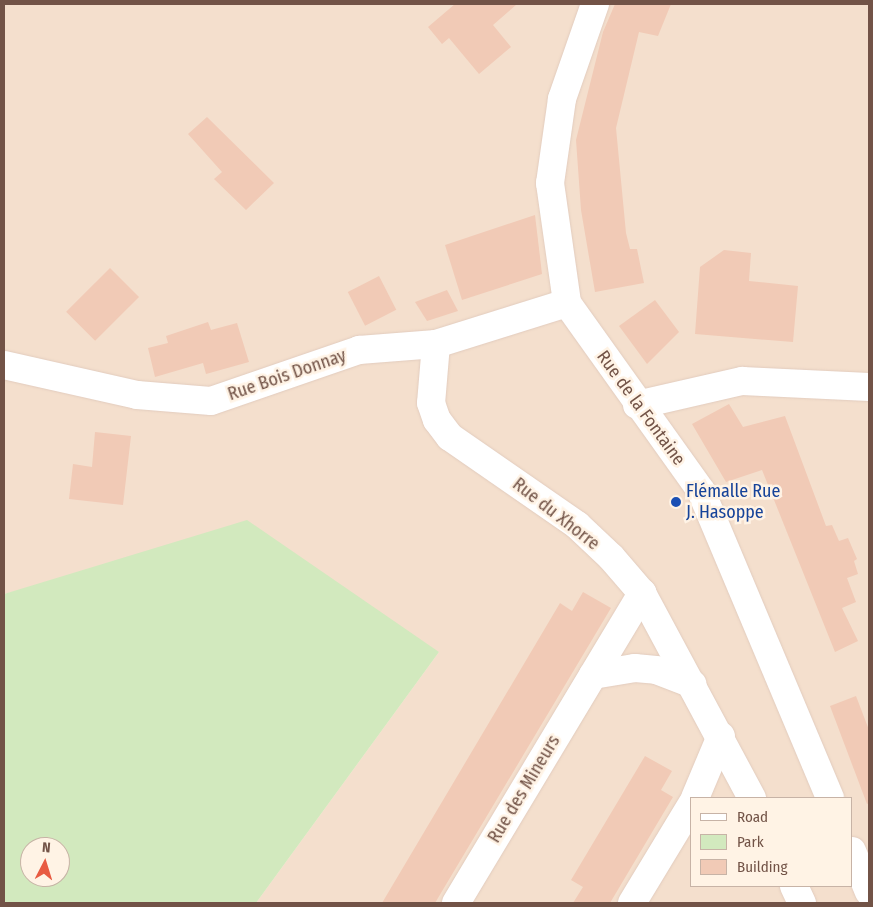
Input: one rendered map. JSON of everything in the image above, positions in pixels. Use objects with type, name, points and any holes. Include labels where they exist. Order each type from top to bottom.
[{"type":"street","name":"Rue de la Fontaine","points":[[595,4],[562,98],[550,183],[567,304],[701,492],[830,797]]},
{"type":"street","name":"Rue Bois Donnay","points":[[4,365],[136,396],[211,402],[367,348],[436,344],[567,304]]},
{"type":"street","name":"Rue du Xhorre","points":[[436,344],[431,403],[437,420],[450,437],[577,525],[611,557],[642,593],[721,736],[752,797]]},
{"type":"street","points":[[638,404],[742,381],[869,387]]},
{"type":"street","name":"Rue des Mineurs","points":[[456,903],[642,593]]},
{"type":"street","points":[[593,675],[635,668],[664,673],[692,684]]},
{"type":"street","points":[[695,797],[721,736]]},
{"type":"street","points":[[632,903],[684,829],[690,810]]},
{"type":"street","points":[[853,852],[869,892]]},
{"type":"shaded area","points":[[4,4],[869,4],[869,903],[256,903],[439,652],[24,589],[4,594]]},
{"type":"green space","points":[[247,520],[439,652],[256,903],[4,903],[4,594]]},
{"type":"building","points":[[455,4],[517,4],[493,25],[511,47],[479,74],[449,38],[442,44],[428,27]]},
{"type":"building","points":[[615,4],[671,4],[658,36],[639,32],[616,128],[626,233],[630,249],[637,249],[644,283],[595,292],[581,210],[576,140],[603,32]]},
{"type":"building","points":[[207,117],[274,183],[246,210],[214,179],[222,172],[188,134]]},
{"type":"building","points":[[535,215],[542,274],[462,300],[445,245]]},
{"type":"building","points":[[724,250],[751,253],[749,281],[798,286],[793,342],[695,334],[700,267]]},
{"type":"building","points":[[110,268],[139,297],[95,341],[66,312]]},
{"type":"building","points":[[379,276],[396,310],[365,326],[348,292]]},
{"type":"building","points":[[447,290],[458,311],[427,321],[415,302]]},
{"type":"building","points":[[655,300],[679,332],[647,364],[619,326]]},
{"type":"building","points":[[208,322],[211,330],[237,323],[249,362],[206,374],[203,363],[155,377],[148,348],[168,343],[166,336]]},
{"type":"building","points":[[729,404],[743,427],[785,416],[826,526],[832,525],[839,541],[848,538],[857,559],[854,561],[858,574],[847,578],[856,602],[842,608],[858,641],[835,652],[762,470],[726,482],[692,424]]},
{"type":"building","points":[[95,432],[131,436],[123,505],[69,499],[73,464],[92,467]]},
{"type":"building","points":[[583,592],[611,608],[435,903],[382,903],[560,603],[572,611]]},
{"type":"building","points":[[856,696],[869,730],[869,803],[867,804],[830,706]]},
{"type":"building","points":[[645,756],[672,771],[661,790],[673,797],[610,903],[573,903],[583,887],[571,880]]},
{"type":"place","name":"Flémalle Rue J. Hasoppe","points":[[676,502]]}]
